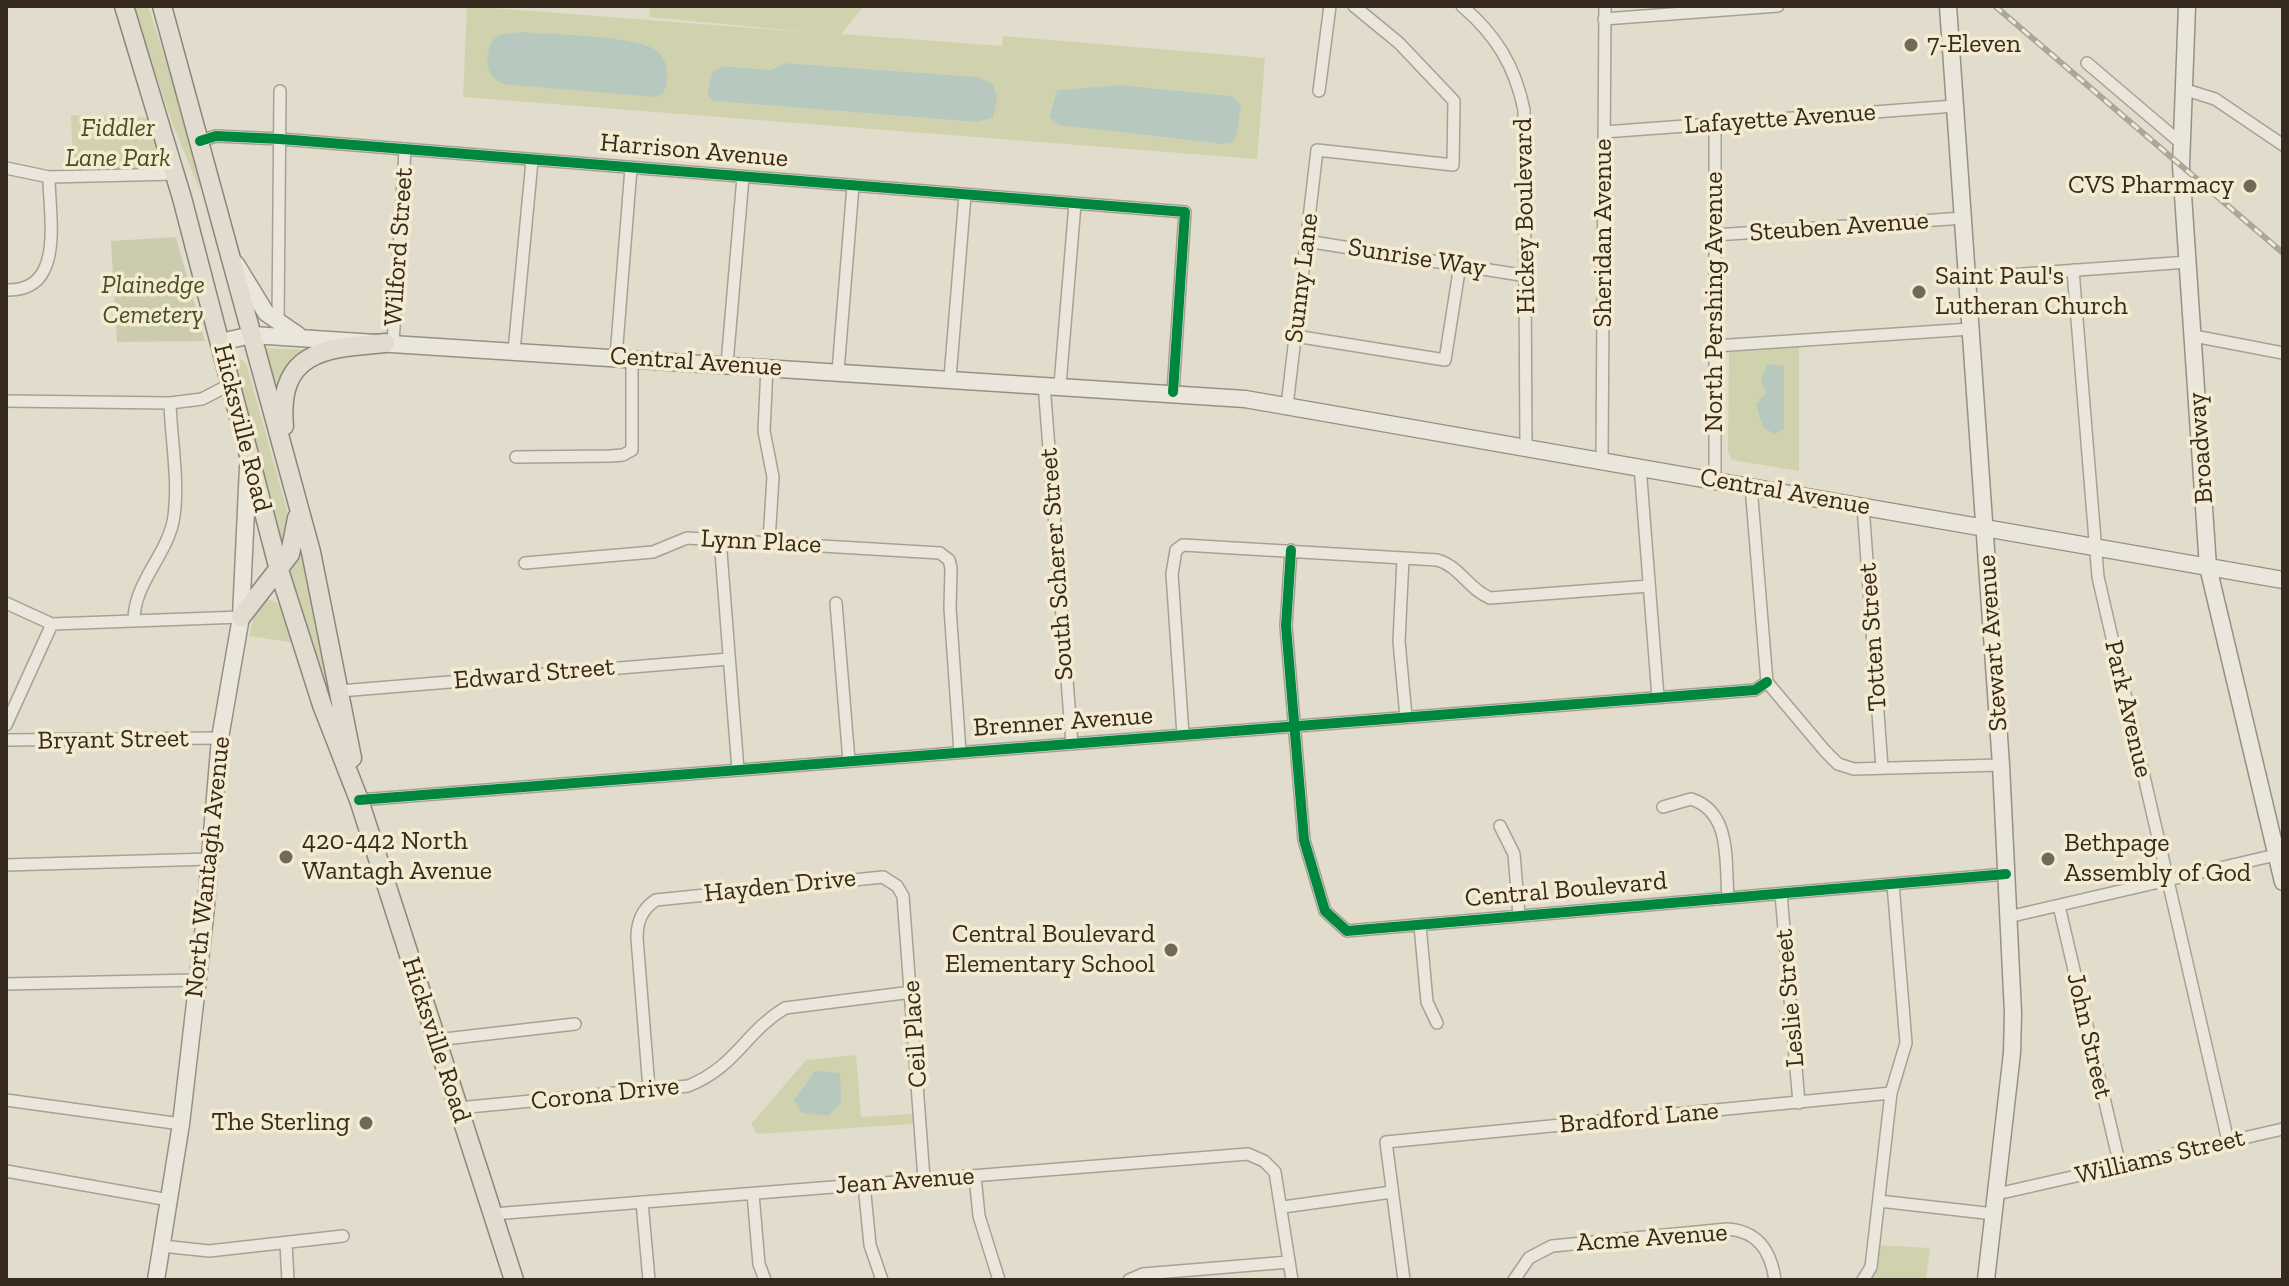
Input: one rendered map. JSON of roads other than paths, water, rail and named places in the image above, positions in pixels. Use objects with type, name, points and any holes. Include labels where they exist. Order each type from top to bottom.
[{"type":"main road","name":"Hicksville Road","points":[[124,6],[175,174],[293,616],[322,705],[359,800],[514,1280]]},
{"type":"main road","name":"Hicksville Road","points":[[159,6],[200,141],[298,501],[340,691],[359,800]]},
{"type":"main road","name":"Stewart Avenue","points":[[1948,6],[1986,527],[2008,917],[2012,1053],[1986,1280]]},
{"type":"main road","name":"Broadway","points":[[2187,6],[2181,143],[2208,567],[2280,854],[2283,882]]},
{"type":"main road","points":[[231,255],[261,308],[278,324],[303,338]]},
{"type":"main road","name":"Central Avenue","points":[[220,342],[252,335],[950,378],[1055,380],[1173,392],[1287,406],[1526,446],[2283,580]]},
{"type":"main road","points":[[288,464],[283,417],[289,383],[295,369],[317,352],[389,343]]},
{"type":"main road","name":"North Wantagh Avenue","points":[[156,1280],[181,1124],[220,738],[241,617],[248,453]]},
{"type":"main road","points":[[241,617],[279,570],[294,543],[298,501]]},
{"type":"main road","points":[[254,600],[263,596],[275,598],[293,616]]},
{"type":"street","points":[[1319,91],[1330,6]]},
{"type":"street","name":"Sunny Lane","points":[[1287,406],[1317,150],[1453,165],[1454,101],[1399,43],[1354,6]]},
{"type":"street","name":"Hickey Boulevard","points":[[1462,6],[1502,49],[1518,81],[1526,123],[1526,446]]},
{"type":"street","name":"Sheridan Avenue","points":[[1602,460],[1605,6]]},
{"type":"street","points":[[1604,19],[1778,6]]},
{"type":"street","points":[[2087,63],[2181,143]]},
{"type":"street","points":[[2183,89],[2215,99],[2280,144]]},
{"type":"street","points":[[278,324],[280,91]]},
{"type":"street","name":"Lafayette Avenue","points":[[1604,132],[1955,106]]},
{"type":"street","name":"North Pershing Avenue","points":[[1715,123],[1715,480]]},
{"type":"street","name":"Harrison Avenue","points":[[200,141],[216,136],[280,139],[1185,212],[1173,392]]},
{"type":"street","name":"Wilford Street","points":[[389,343],[405,150]]},
{"type":"street","points":[[514,351],[532,161]]},
{"type":"street","points":[[6,168],[27,175],[49,177],[175,174]]},
{"type":"street","points":[[516,457],[610,456],[623,455],[632,450],[624,358],[631,168]]},
{"type":"street","points":[[6,290],[31,287],[45,273],[50,256],[49,177]]},
{"type":"street","points":[[727,364],[743,177]]},
{"type":"street","points":[[838,371],[853,186]]},
{"type":"street","points":[[950,378],[965,195]]},
{"type":"street","name":"South Scherer Street","points":[[1072,744],[1055,380],[1075,204]]},
{"type":"street","name":"Steuben Avenue","points":[[1715,235],[1964,218]]},
{"type":"street","name":"Sunrise Way","points":[[1306,241],[1527,276]]},
{"type":"street","points":[[1968,278],[2188,262]]},
{"type":"street","points":[[1295,336],[1445,360],[1460,265]]},
{"type":"street","name":"Park Avenue","points":[[2073,270],[2098,577],[2228,1141]]},
{"type":"street","points":[[1715,346],[1971,329]]},
{"type":"street","points":[[2194,336],[2283,353]]},
{"type":"street","points":[[767,367],[764,431],[773,477],[769,541]]},
{"type":"street","points":[[6,401],[170,403],[202,399],[231,384]]},
{"type":"street","points":[[134,620],[134,603],[163,551],[172,523],[170,403]]},
{"type":"street","points":[[1640,466],[1658,697]]},
{"type":"street","points":[[1751,486],[1767,682],[1838,764],[1845,768],[2001,765]]},
{"type":"street","name":"Totten Street","points":[[1863,506],[1882,768]]},
{"type":"street","name":"Lynn Place","points":[[525,563],[642,554],[687,538],[940,553],[949,560],[960,752]]},
{"type":"street","points":[[720,539],[738,770]]},
{"type":"street","points":[[1183,735],[1172,574],[1176,550],[1180,547],[1195,543],[1446,563],[1476,593],[1490,598],[1649,586]]},
{"type":"street","name":"Central Boulevard","points":[[1291,550],[1286,626],[1304,840],[1325,911],[1347,931],[2006,874]]},
{"type":"street","points":[[1403,559],[1399,641],[1406,717]]},
{"type":"street","points":[[6,603],[52,624],[241,617]]},
{"type":"street","points":[[836,603],[849,761]]},
{"type":"street","points":[[6,725],[52,624]]},
{"type":"street","name":"Edward Street","points":[[340,691],[729,659]]},
{"type":"street","name":"Brenner Avenue","points":[[359,800],[1755,690],[1767,682]]},
{"type":"street","name":"Bryant Street","points":[[6,740],[220,738]]},
{"type":"street","points":[[1663,807],[1691,799],[1712,810],[1718,818],[1723,831],[1728,898]]},
{"type":"street","points":[[1500,826],[1514,854],[1519,916]]},
{"type":"street","points":[[2008,917],[2280,854]]},
{"type":"street","points":[[6,865],[210,859]]},
{"type":"street","name":"Hayden Drive","points":[[649,1089],[637,925],[646,906],[656,900],[870,876],[883,877],[899,889]]},
{"type":"street","points":[[1863,1280],[1871,1267],[1891,1093],[1906,1043],[1893,884]]},
{"type":"street","name":"Ceil Place","points":[[899,889],[903,896],[912,992],[924,1179]]},
{"type":"street","name":"Leslie Street","points":[[1781,894],[1799,1103]]},
{"type":"street","name":"John Street","points":[[2059,906],[2120,1166]]},
{"type":"street","points":[[1420,925],[1427,1002],[1437,1023]]},
{"type":"street","points":[[6,984],[197,980]]},
{"type":"street","name":"Corona Drive","points":[[458,1108],[688,1086],[713,1077],[769,1017],[785,1008],[912,992]]},
{"type":"street","points":[[436,1040],[575,1024]]},
{"type":"street","name":"Bradford Lane","points":[[1392,1192],[1386,1142],[1891,1093]]},
{"type":"street","points":[[6,1100],[181,1124]]},
{"type":"street","name":"Williams Street","points":[[1997,1194],[2283,1129]]},
{"type":"street","name":"Jean Avenue","points":[[493,1214],[1248,1154],[1264,1161],[1275,1172],[1283,1207],[1292,1280]]},
{"type":"street","points":[[6,1171],[169,1200]]},
{"type":"street","points":[[975,1176],[979,1216],[999,1280]]},
{"type":"street","points":[[864,1184],[870,1245],[882,1280]]},
{"type":"street","points":[[1283,1207],[1392,1192],[1404,1280]]},
{"type":"street","points":[[753,1194],[759,1264],[765,1280]]},
{"type":"street","points":[[1879,1201],[1994,1214]]},
{"type":"street","points":[[642,1202],[649,1280]]},
{"type":"street","name":"Acme Avenue","points":[[1514,1280],[1529,1258],[1552,1246],[1727,1229],[1745,1233],[1765,1246],[1772,1258],[1775,1280]]},
{"type":"street","points":[[162,1246],[209,1251],[343,1236]]},
{"type":"street","points":[[286,1244],[288,1280]]},
{"type":"street","points":[[1129,1280],[1143,1274],[1289,1262]]},
{"type":"railway","points":[[1995,6],[2283,253]]},
{"type":"place","name":"7-Eleven","points":[[1911,45]]},
{"type":"place","name":"CVS Pharmacy","points":[[2250,186]]},
{"type":"place","name":"Saint Paul's Lutheran Church","points":[[1919,292]]},
{"type":"place","name":"420-442 North Wantagh Avenue","points":[[286,857]]},
{"type":"place","name":"Bethpage Assembly of God","points":[[2048,859]]},
{"type":"place","name":"Central Boulevard Elementary School","points":[[1171,950]]},
{"type":"place","name":"The Sterling","points":[[366,1123]]},
{"type":"park label","name":"Fiddler Lane Park","points":[[118,144]]},
{"type":"park label","name":"Plainedge Cemetery","points":[[153,301]]}]
